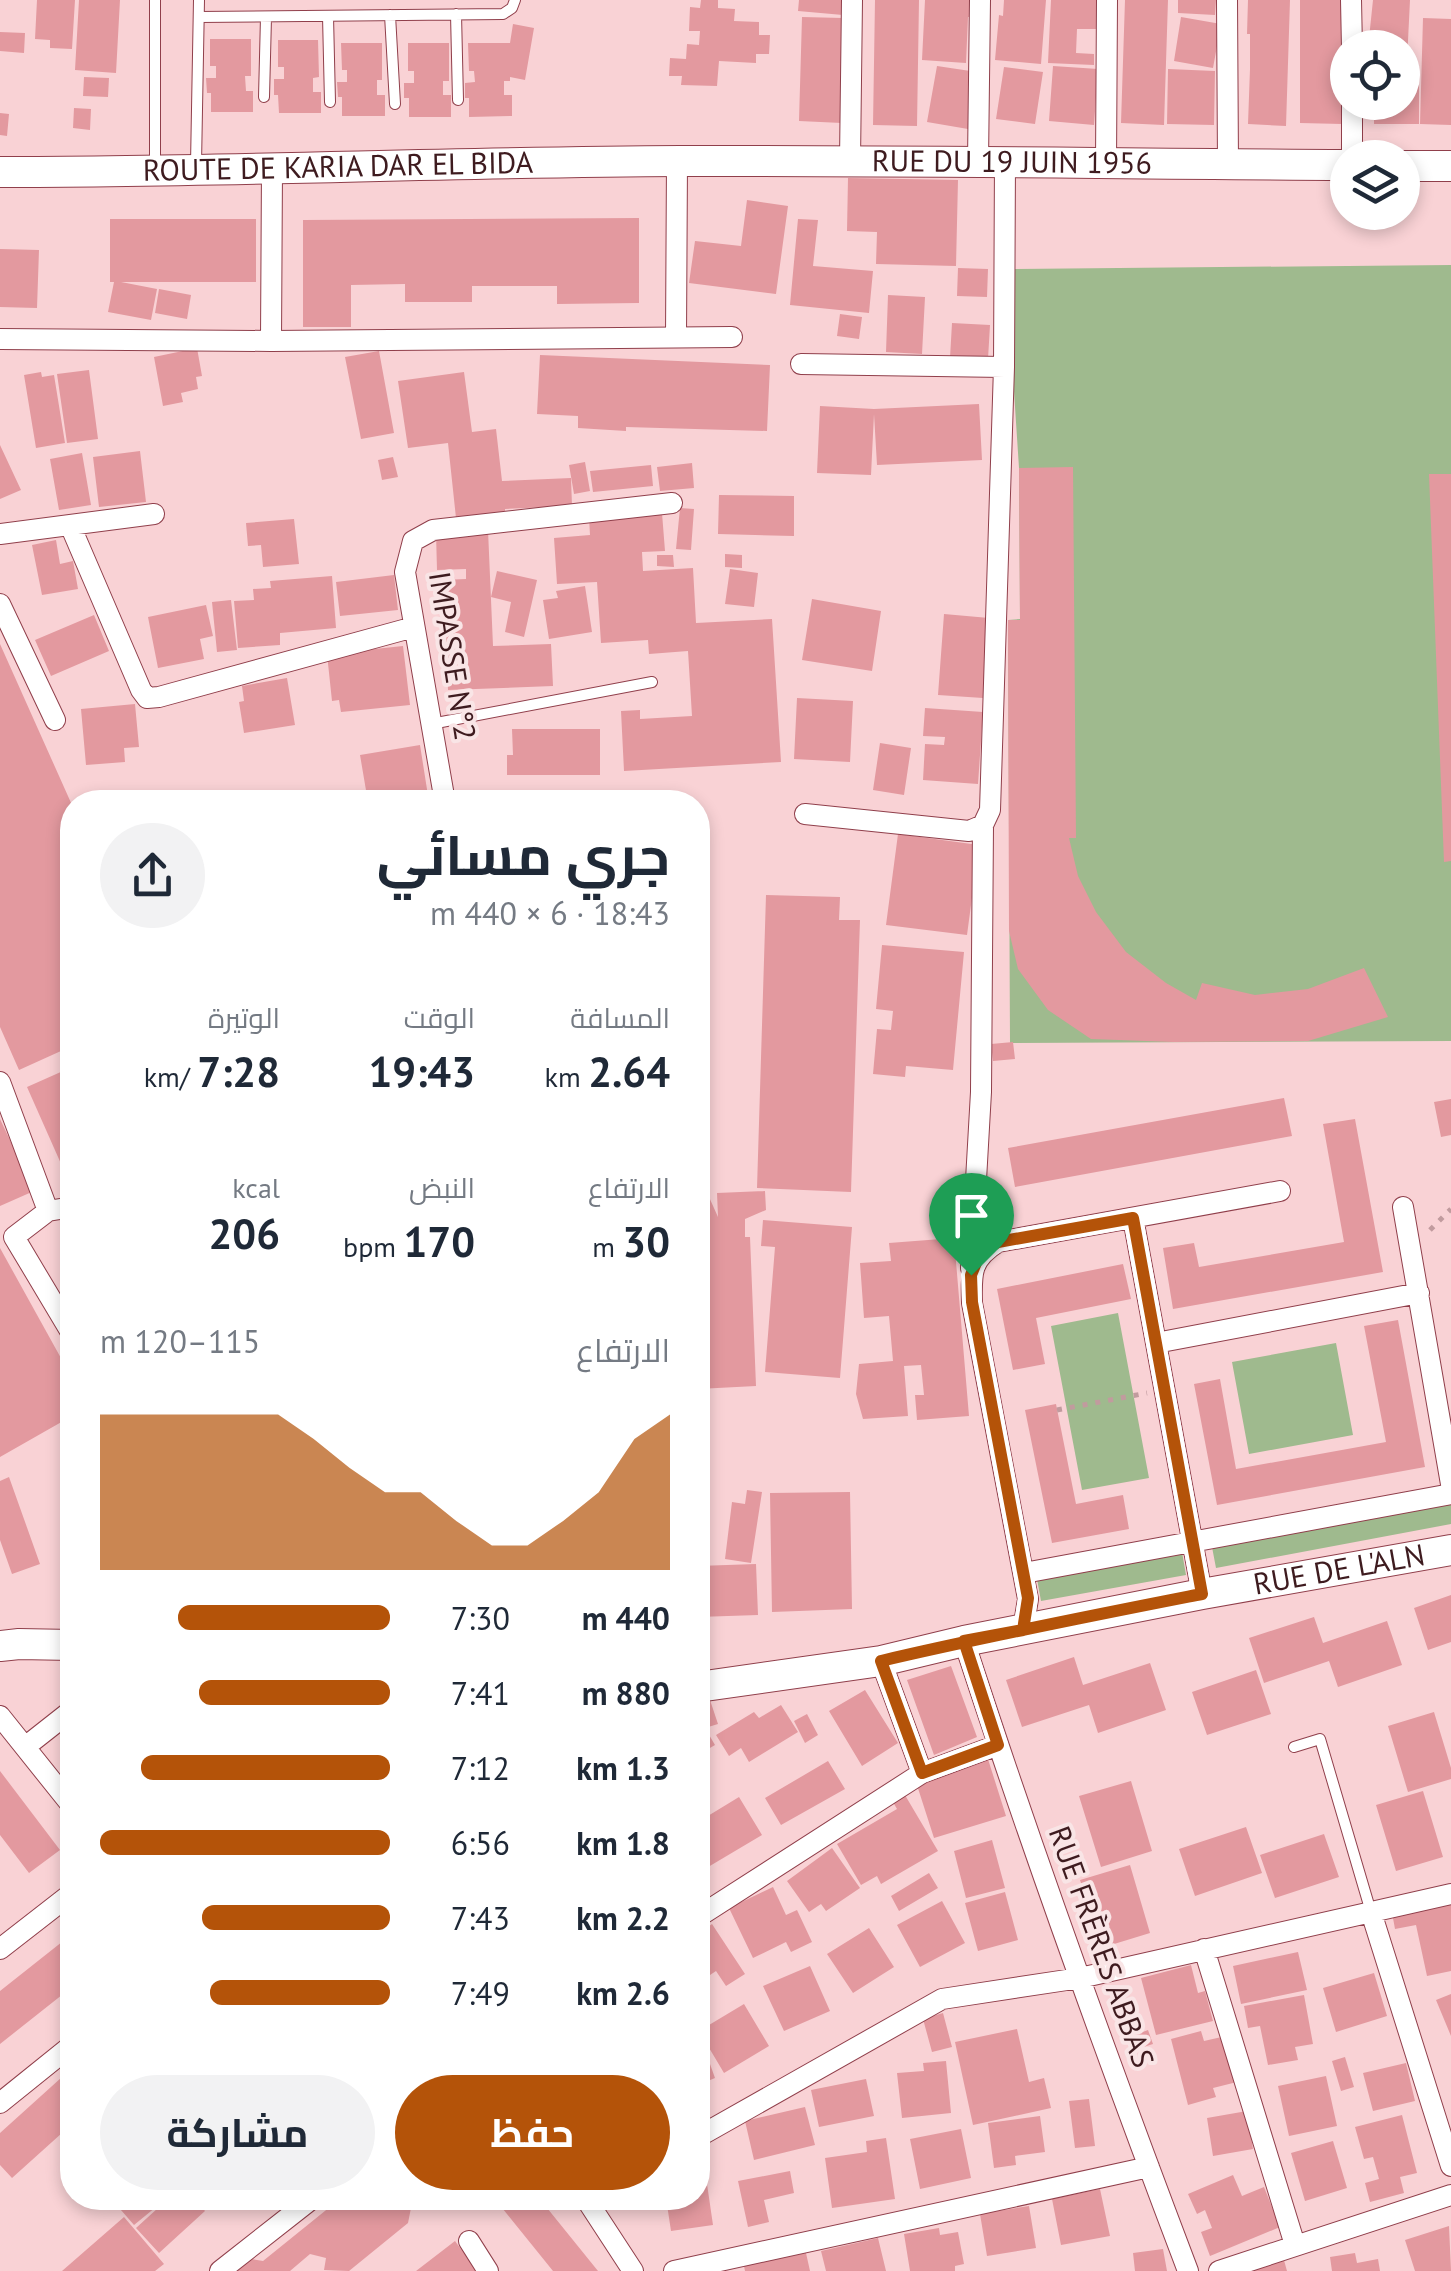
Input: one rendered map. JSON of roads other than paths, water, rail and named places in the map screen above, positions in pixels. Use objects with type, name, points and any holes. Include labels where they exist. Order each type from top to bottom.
[{"type":"street","points":[[850,160],[852,0]]},
{"type":"street","points":[[980,0],[1004,367],[990,810],[983,825],[981,1092],[971,1275],[972,1302],[1028,1598],[1023,1630]]},
{"type":"street","points":[[1106,163],[1107,0]]},
{"type":"street","points":[[1227,0],[1228,164]]},
{"type":"street","points":[[1351,0],[1352,30]]},
{"type":"street","name":"ROUTE DE KARIA DAR EL BIDA","points":[[0,172],[676,161]]},
{"type":"street","points":[[676,161],[676,337]]},
{"type":"street","name":"RUE DU 19 JUIN 1956","points":[[676,161],[1330,165]]},
{"type":"street","points":[[1420,166],[1451,166]]},
{"type":"street","points":[[271,342],[272,170]]},
{"type":"street","points":[[0,339],[271,342],[732,337]]},
{"type":"street","points":[[802,364],[1004,367]]},
{"type":"street","name":"IMPASSE N°2","points":[[444,790],[405,572],[414,541],[434,530],[672,503]]},
{"type":"street","points":[[0,534],[154,514]]},
{"type":"street","points":[[70,525],[147,698],[159,698],[414,628]]},
{"type":"street","points":[[0,604],[55,720]]},
{"type":"street","points":[[805,814],[969,831],[983,825]]},
{"type":"street","points":[[0,1082],[48,1211]]},
{"type":"street","points":[[971,1275],[980,1253],[998,1242],[1280,1191]]},
{"type":"street","points":[[1403,1207],[1451,1484]]},
{"type":"street","points":[[60,1209],[48,1211],[14,1237],[60,1314]]},
{"type":"street","points":[[1133,1218],[1202,1594]]},
{"type":"street","points":[[1156,1344],[1418,1293]]},
{"type":"street","points":[[1024,1573],[1451,1494]]},
{"type":"street","name":"RUE DE L'ALN","points":[[710,1685],[881,1661],[1202,1594],[1451,1550]]},
{"type":"street","name":"RUE FRÈRES ABBAS","points":[[964,1641],[1080,1978],[1188,2271]]},
{"type":"street","points":[[0,1646],[60,1644]]},
{"type":"street","points":[[881,1661],[922,1773]]},
{"type":"street","points":[[0,1716],[60,1791]]},
{"type":"street","points":[[26,1747],[60,1720]]},
{"type":"street","points":[[710,1909],[922,1773],[998,1745]]},
{"type":"street","points":[[710,2129],[942,1999],[1080,1978],[1451,1894]]},
{"type":"street","points":[[0,1949],[60,1902]]},
{"type":"street","points":[[1371,1912],[1451,2166]]},
{"type":"street","points":[[1204,1950],[1294,2244]]},
{"type":"street","points":[[0,2103],[60,2055]]},
{"type":"street","points":[[674,2271],[1149,2166]]},
{"type":"street","points":[[1219,2271],[1451,2195]]},
{"type":"street","points":[[220,2271],[298,2210]]},
{"type":"street","points":[[594,2210],[632,2271]]},
{"type":"street","points":[[469,2241],[488,2271]]},
{"type":"lane","points":[[154,0],[154,171]]},
{"type":"lane","points":[[196,170],[199,0]]},
{"type":"lane","points":[[199,17],[503,14],[515,0]]},
{"type":"lane","points":[[456,14],[458,100]]},
{"type":"lane","points":[[390,15],[395,104]]},
{"type":"lane","points":[[264,97],[266,16]]},
{"type":"lane","points":[[328,16],[330,102]]},
{"type":"lane","points":[[432,724],[652,682]]},
{"type":"lane","points":[[1294,1747],[1320,1739],[1371,1912]]}]
